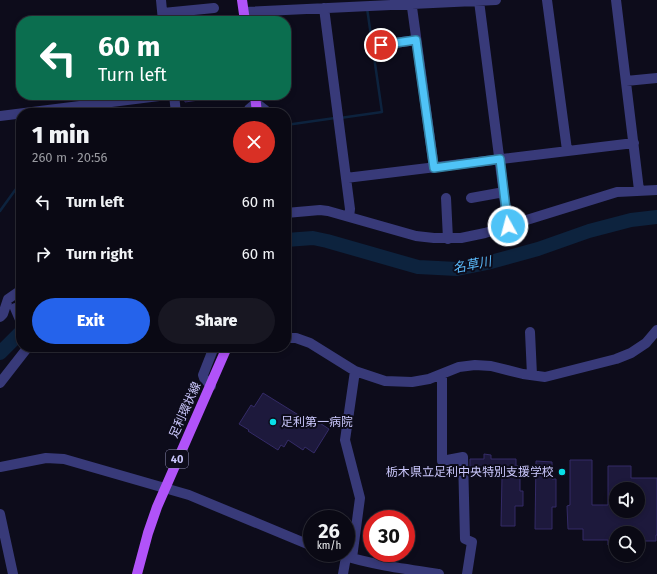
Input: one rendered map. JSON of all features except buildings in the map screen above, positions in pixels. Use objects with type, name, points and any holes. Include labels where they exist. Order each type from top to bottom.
[{"type":"main road","points":[[242,0],[245,16]]},
{"type":"main road","name":"足利環状線","points":[[137,574],[152,518],[164,487],[211,386],[225,352]]},
{"type":"street","points":[[161,0],[163,16]]},
{"type":"street","points":[[254,16],[324,8],[411,2],[496,0]]},
{"type":"street","points":[[547,0],[566,150]]},
{"type":"street","points":[[616,0],[640,190]]},
{"type":"street","points":[[479,1],[508,226]]},
{"type":"street","points":[[411,2],[434,168]]},
{"type":"street","points":[[169,16],[214,8]]},
{"type":"street","points":[[324,8],[350,209],[349,217]]},
{"type":"street","points":[[381,45],[416,40]]},
{"type":"street","points":[[626,82],[657,78]]},
{"type":"street","points":[[62,108],[127,100]]},
{"type":"street","points":[[0,116],[16,114]]},
{"type":"street","points":[[346,178],[566,150],[634,143]]},
{"type":"street","points":[[291,213],[320,210],[349,217],[404,234],[428,238],[448,239],[471,236],[508,226],[617,192],[657,190]]},
{"type":"street","points":[[471,198],[504,192]]},
{"type":"street","points":[[446,198],[448,239]]},
{"type":"street","points":[[0,317],[3,314],[8,299],[16,293]]},
{"type":"street","points":[[291,338],[296,338],[310,343],[355,371],[385,381],[412,382],[429,379],[459,367],[474,365],[491,366],[532,376],[545,377],[616,359],[631,353],[646,343],[657,330]]},
{"type":"street","points":[[530,332],[532,376]]},
{"type":"street","points":[[0,383],[24,352]]},
{"type":"street","points":[[211,386],[203,375],[212,352]]},
{"type":"street","points":[[355,371],[345,440],[360,498],[355,525]]},
{"type":"street","points":[[442,374],[442,461],[463,457],[465,539],[472,542],[467,574]]},
{"type":"street","points":[[0,467],[54,458],[99,469],[189,495],[303,542]]},
{"type":"street","points":[[0,514],[13,574]]},
{"type":"street","points":[[355,558],[408,570],[439,574]]},
{"type":"street","points":[[343,574],[347,562]]},
{"type":"waterway","points":[[340,118],[382,112],[367,8]]},
{"type":"waterway","points":[[291,124],[335,118]]},
{"type":"waterway","points":[[0,211],[16,189]]},
{"type":"waterway","name":"名草川","points":[[291,240],[313,238],[418,267],[457,269],[487,263],[538,249],[589,231],[631,220],[657,217]]},
{"type":"waterway","name":"名草川","points":[[0,353],[16,337]]},
{"type":"place","name":"足利第一病院","points":[[273,422]]},
{"type":"place","name":"栃木県立足利中央特別支援学校","points":[[562,472]]},
{"type":"route","points":[[381,45],[416,40],[434,168],[500,159],[508,226]]}]
